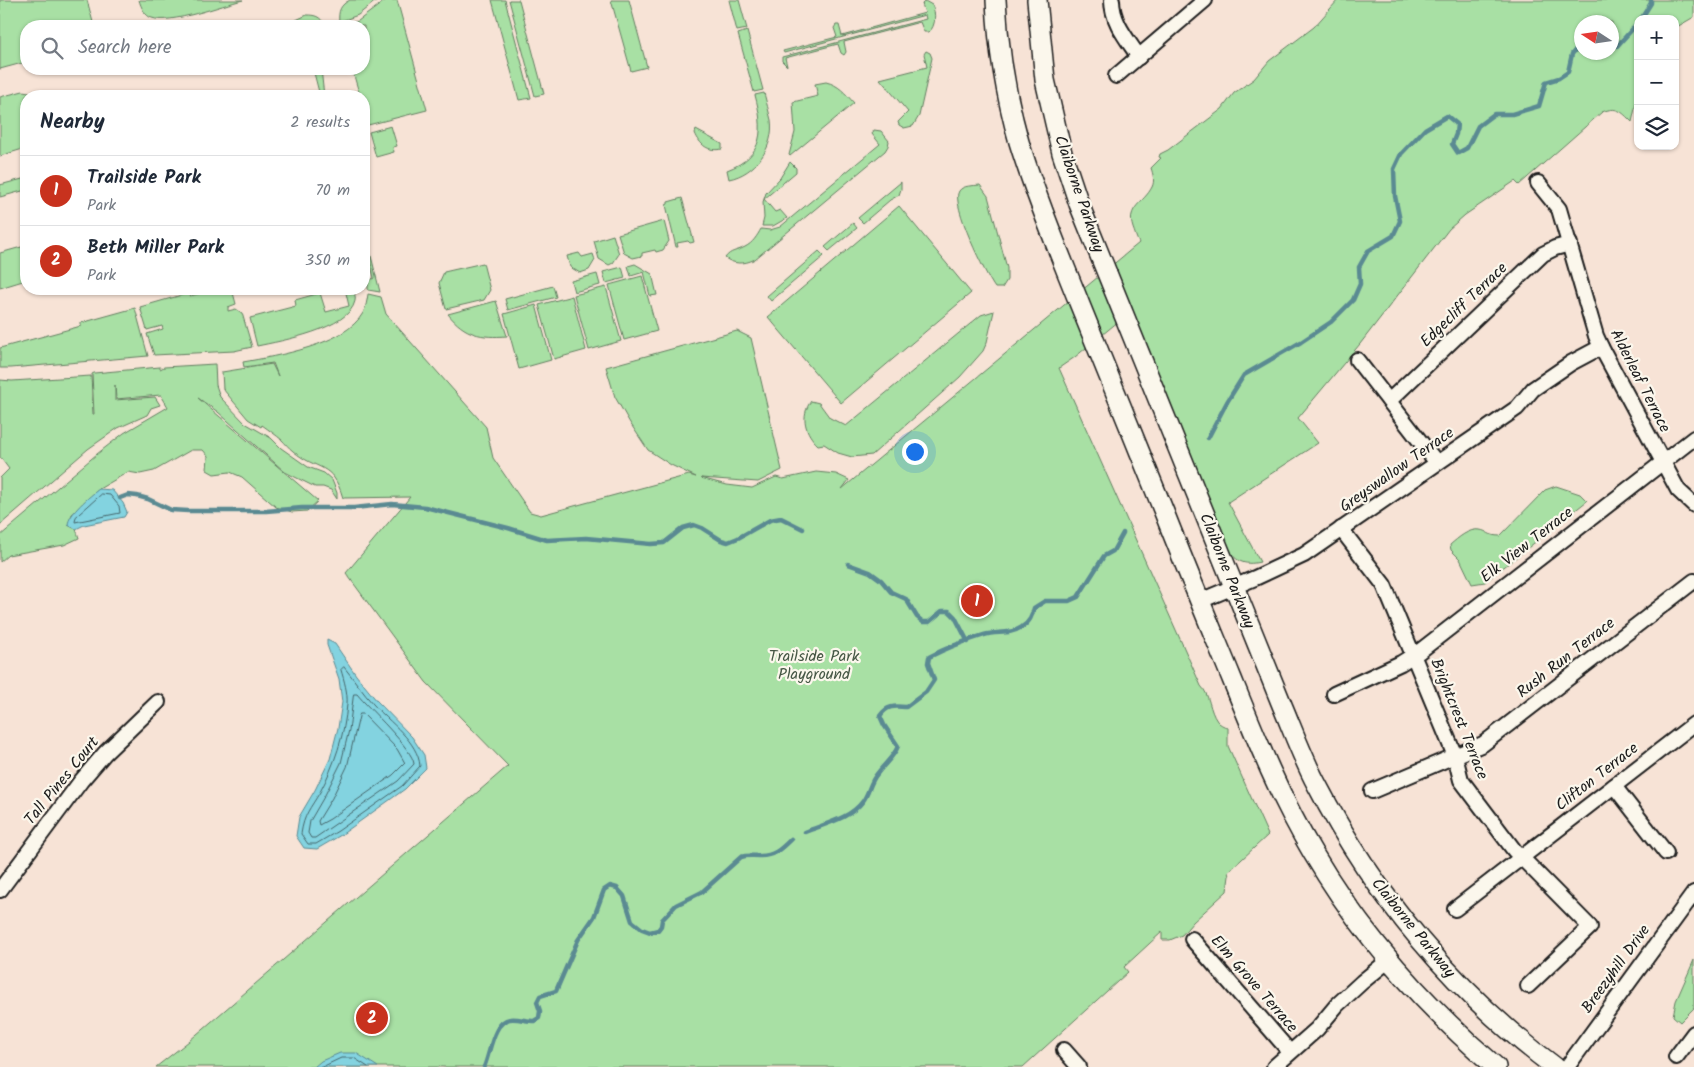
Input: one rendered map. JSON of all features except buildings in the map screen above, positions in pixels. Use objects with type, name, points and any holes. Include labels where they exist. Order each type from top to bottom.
[{"type":"main road","points":[[996,0],[1004,78],[1019,141],[1041,207],[1278,789],[1322,868],[1360,923],[1427,1002],[1496,1067]]},
{"type":"main road","name":"Claiborne Parkway","points":[[1037,0],[1045,80],[1062,153],[1079,204],[1293,733],[1316,783],[1351,846],[1381,892],[1432,955],[1468,992],[1524,1044],[1555,1067]]},
{"type":"street","points":[[1112,0],[1112,8],[1117,24],[1139,57]]},
{"type":"street","points":[[1116,76],[1205,0]]},
{"type":"street","name":"Alderleaf Terrace","points":[[1538,182],[1559,209],[1596,336],[1601,347],[1662,463],[1678,490],[1694,505]]},
{"type":"street","name":"Edgecliff Terrace","points":[[1389,401],[1543,254],[1570,244]]},
{"type":"street","name":"Greyswallow Terrace","points":[[1200,601],[1304,555],[1517,408],[1533,389],[1571,363],[1601,347]]},
{"type":"street","points":[[1358,360],[1437,463]]},
{"type":"street","name":"Elk View Terrace","points":[[1334,694],[1401,663],[1413,655],[1694,438]]},
{"type":"street","name":"Brightcrest Terrace","points":[[1341,530],[1384,586],[1455,756],[1461,780],[1522,857],[1590,927],[1528,986]]},
{"type":"street","name":"Rush Run Terrace","points":[[1372,791],[1483,744],[1694,581]]},
{"type":"street","name":"Tall Pines Court","points":[[0,890],[81,781],[105,753],[158,702]]},
{"type":"street","name":"Clifton Terrace","points":[[1454,910],[1693,726]]},
{"type":"street","points":[[1614,786],[1666,853]]},
{"type":"street","name":"Breezyhill Drive","points":[[1567,1067],[1694,893]]},
{"type":"street","name":"Elm Grove Terrace","points":[[1192,939],[1290,1052]]},
{"type":"street","points":[[1274,1067],[1317,1028],[1337,1005],[1390,960]]},
{"type":"street","points":[[1676,1058],[1694,1033]]},
{"type":"street","points":[[1064,1050],[1079,1067]]},
{"type":"green space","points":[[0,0],[87,0],[92,20],[20,20],[20,64],[0,69]]},
{"type":"green space","points":[[139,0],[243,0],[183,17],[160,19],[147,15]]},
{"type":"green space","points":[[350,0],[377,0],[358,15],[339,20],[340,9]]},
{"type":"green space","points":[[386,0],[397,0],[427,110],[370,124],[370,90],[358,90],[354,75],[370,75],[370,20],[359,20]]},
{"type":"green space","points":[[492,0],[505,0],[531,98],[519,100]]},
{"type":"green space","points":[[509,0],[519,0],[544,94],[535,96]]},
{"type":"green space","points":[[611,0],[629,0],[647,67],[631,71]]},
{"type":"green space","points":[[729,0],[739,0],[747,29],[737,31]]},
{"type":"green space","name":"Trailside Park Playground","points":[[1338,0],[1694,0],[1694,17],[1679,26],[1679,15],[1634,15],[1634,113],[1632,122],[1625,115],[1615,110],[1611,109],[1602,112],[1519,185],[1515,181],[1465,215],[1449,229],[1360,344],[1298,418],[1318,443],[1228,502],[1260,562],[1244,563],[1236,559],[1226,546],[1130,312],[1059,368],[1206,694],[1214,717],[1219,723],[1228,728],[1228,746],[1268,835],[1228,872],[1227,891],[1193,922],[1182,935],[1170,940],[1162,940],[1162,932],[1124,967],[1128,972],[1023,1067],[156,1067],[189,1041],[508,766],[426,682],[346,573],[410,497],[343,498],[339,486],[329,472],[302,458],[262,425],[261,427],[248,419],[223,389],[222,372],[272,364],[278,376],[273,363],[244,367],[243,362],[291,352],[326,341],[354,324],[363,313],[368,295],[381,297],[386,314],[486,427],[493,458],[530,512],[541,515],[689,475],[696,477],[671,465],[648,450],[615,397],[606,367],[737,331],[751,338],[782,470],[758,482],[701,478],[727,485],[752,488],[776,477],[783,479],[816,472],[836,474],[849,480],[842,489],[1139,243],[1131,221],[1132,215],[1153,185],[1154,180],[1151,168],[1161,158],[1159,157],[1160,154],[1222,109],[1234,93],[1254,79],[1269,61],[1314,27]]},
{"type":"green space","points":[[925,1],[932,5],[935,19],[929,32],[924,32],[920,22],[844,42],[846,52],[844,55],[841,53],[838,44],[785,58],[787,66],[782,61],[782,57],[926,19],[925,15],[784,53],[783,51],[837,37],[834,28],[836,25],[839,25],[842,36],[925,13],[922,4]]},
{"type":"green space","points":[[307,15],[322,20],[296,20]]},
{"type":"green space","points":[[747,31],[763,90],[754,92],[738,34]]},
{"type":"green space","points":[[926,51],[930,53],[932,58],[919,116],[913,126],[904,128],[898,122],[908,112],[880,79],[927,67],[924,54]]},
{"type":"green space","points":[[315,75],[322,75],[323,90],[318,90]]},
{"type":"green space","points":[[826,82],[838,87],[854,103],[790,156],[795,132],[793,102],[818,96],[815,84]]},
{"type":"green space","points":[[20,92],[20,150],[0,156],[0,97]]},
{"type":"green space","points":[[764,93],[771,120],[770,140],[761,158],[755,165],[738,176],[729,179],[727,170],[749,157],[759,140],[760,119],[755,95]]},
{"type":"green space","points":[[391,126],[397,146],[393,147],[394,152],[376,157],[370,132]]},
{"type":"green space","points":[[696,130],[722,144],[722,149],[717,150],[705,147],[697,137]]},
{"type":"green space","points":[[874,130],[881,131],[889,141],[885,151],[755,259],[739,263],[725,258],[732,252],[742,249],[750,243],[761,229],[770,230],[780,227],[880,144],[872,134]]},
{"type":"green space","points":[[790,162],[796,168],[796,172],[764,199],[766,193],[780,178]]},
{"type":"green space","points":[[20,180],[20,192],[0,197],[0,185]]},
{"type":"green space","points":[[901,182],[899,195],[890,200],[863,223],[858,218]]},
{"type":"green space","points":[[980,185],[988,196],[1007,268],[1007,280],[1002,288],[995,288],[984,269],[970,240],[960,210],[959,191],[966,187]]},
{"type":"green space","points":[[682,198],[694,242],[677,243],[678,247],[676,247],[666,205],[668,202]]},
{"type":"green space","points":[[764,199],[775,212],[780,210],[787,218],[773,226],[762,226]]},
{"type":"green space","points":[[899,206],[971,293],[841,403],[768,317]]},
{"type":"green space","points":[[664,221],[669,241],[663,250],[642,253],[642,256],[633,258],[624,253],[618,234]]},
{"type":"green space","points":[[853,223],[857,228],[829,251],[825,247]]},
{"type":"green space","points":[[613,235],[619,254],[613,263],[609,265],[599,259],[594,241]]},
{"type":"green space","points":[[20,247],[20,282],[0,288],[0,253]]},
{"type":"green space","points":[[819,251],[824,256],[771,301],[767,296]]},
{"type":"green space","points":[[370,252],[380,292],[370,290],[370,280],[374,278]]},
{"type":"green space","points":[[579,253],[582,257],[593,254],[595,260],[589,270],[580,273],[570,267],[567,256]]},
{"type":"green space","points":[[483,263],[490,290],[484,300],[446,309],[439,283],[444,272]]},
{"type":"green space","points":[[635,264],[652,274],[657,295],[650,296],[644,272],[631,276],[628,266]]},
{"type":"green space","points":[[622,267],[625,278],[606,283],[603,272]]},
{"type":"green space","points":[[597,274],[600,285],[574,292],[571,281]]},
{"type":"green space","points":[[642,276],[657,331],[624,340],[609,285]]},
{"type":"green space","points":[[553,286],[556,297],[508,310],[505,299]]},
{"type":"green space","points":[[606,287],[621,341],[589,350],[574,295]]},
{"type":"green space","points":[[182,295],[234,295],[236,304],[228,307],[228,311],[236,309],[242,313],[252,347],[234,351],[154,355],[147,334],[163,329],[162,326],[147,330],[140,307]]},
{"type":"green space","points":[[313,295],[321,295],[326,312],[349,306],[346,295],[355,295],[355,301],[350,311],[341,319],[328,326],[297,337],[257,346],[250,318],[296,306],[295,300]]},
{"type":"green space","points":[[572,296],[586,350],[554,359],[539,305]]},
{"type":"green space","points":[[496,301],[507,336],[474,334],[461,327],[448,314]]},
{"type":"green space","points":[[536,305],[551,360],[519,369],[504,314]]},
{"type":"green space","points":[[135,308],[148,356],[0,368],[0,348],[81,326],[81,323]]},
{"type":"green space","points":[[994,311],[983,351],[960,377],[872,455],[852,457],[838,453],[824,444],[818,445],[810,435],[805,418],[811,401],[819,403],[830,418],[846,426],[981,315]]},
{"type":"green space","points":[[215,364],[216,385],[220,397],[245,423],[271,438],[281,448],[308,467],[324,473],[332,480],[337,493],[337,499],[331,490],[315,487],[285,472],[218,412],[198,398],[318,501],[307,511],[292,512],[276,507],[242,477],[230,472],[214,474],[207,470],[208,456],[203,450],[191,450],[154,471],[140,474],[128,472],[99,489],[72,514],[68,525],[76,529],[79,538],[64,545],[8,555],[0,562],[0,536],[124,433],[168,407],[161,395],[116,399],[115,385],[115,400],[155,397],[160,405],[151,408],[147,415],[118,428],[88,449],[0,525],[0,478],[9,469],[0,457],[0,380],[12,381],[91,376],[94,414],[92,374],[94,373]]},
{"type":"green space","points":[[1556,486],[1580,494],[1587,501],[1485,582],[1472,584],[1460,559],[1451,550],[1450,545],[1464,534],[1476,530],[1500,536],[1545,490]]},
{"type":"green space","points":[[1694,960],[1694,1008],[1680,1022],[1673,1016],[1676,1001]]},
{"type":"water","points":[[99,489],[112,490],[123,503],[127,512],[124,517],[84,525],[76,529],[68,525],[75,511]]},
{"type":"water","points":[[327,640],[335,644],[377,701],[412,737],[424,755],[426,768],[405,789],[341,835],[317,849],[304,848],[296,836],[299,817],[330,759],[342,702],[339,679]]},
{"type":"water","points":[[340,1053],[356,1053],[378,1067],[314,1067],[321,1061]]},
{"type":"waterway","points":[[1644,15],[1651,0]]},
{"type":"waterway","points":[[1619,44],[1634,27]]},
{"type":"waterway","points":[[1208,438],[1244,375],[1331,322],[1353,300],[1360,284],[1359,267],[1368,251],[1393,236],[1400,221],[1395,196],[1394,169],[1401,154],[1425,129],[1447,116],[1457,124],[1452,144],[1458,153],[1467,148],[1478,126],[1494,114],[1512,114],[1539,106],[1546,82],[1559,78],[1568,72],[1574,52]]},
{"type":"waterway","points":[[120,498],[128,495],[137,496],[171,510],[188,511],[354,508],[392,504],[425,507],[547,540],[586,538],[651,544],[664,543],[683,528],[694,525],[728,542],[770,520],[781,518],[803,529]]},
{"type":"waterway","points":[[805,832],[844,817],[863,801],[875,777],[898,746],[880,716],[888,708],[906,707],[926,692],[934,680],[928,663],[929,657],[984,635],[1017,629],[1025,625],[1029,621],[1034,608],[1045,601],[1069,601],[1078,597],[1104,556],[1113,551],[1123,533]]},
{"type":"waterway","points":[[848,564],[870,572],[881,580],[891,592],[906,599],[917,617],[923,622],[929,622],[942,611],[949,611],[955,617],[968,642]]},
{"type":"waterway","points":[[484,1067],[496,1032],[504,1021],[510,1019],[534,1021],[539,1018],[540,1011],[537,1002],[540,996],[556,991],[578,940],[594,917],[604,890],[610,886],[617,888],[624,896],[632,921],[642,929],[650,932],[658,930],[662,920],[676,905],[702,892],[741,857],[772,854],[791,839]]},
{"type":"place","name":"Trailside Park","points":[[977,601]]},
{"type":"place","name":"Beth Miller Park","points":[[372,1018]]}]
